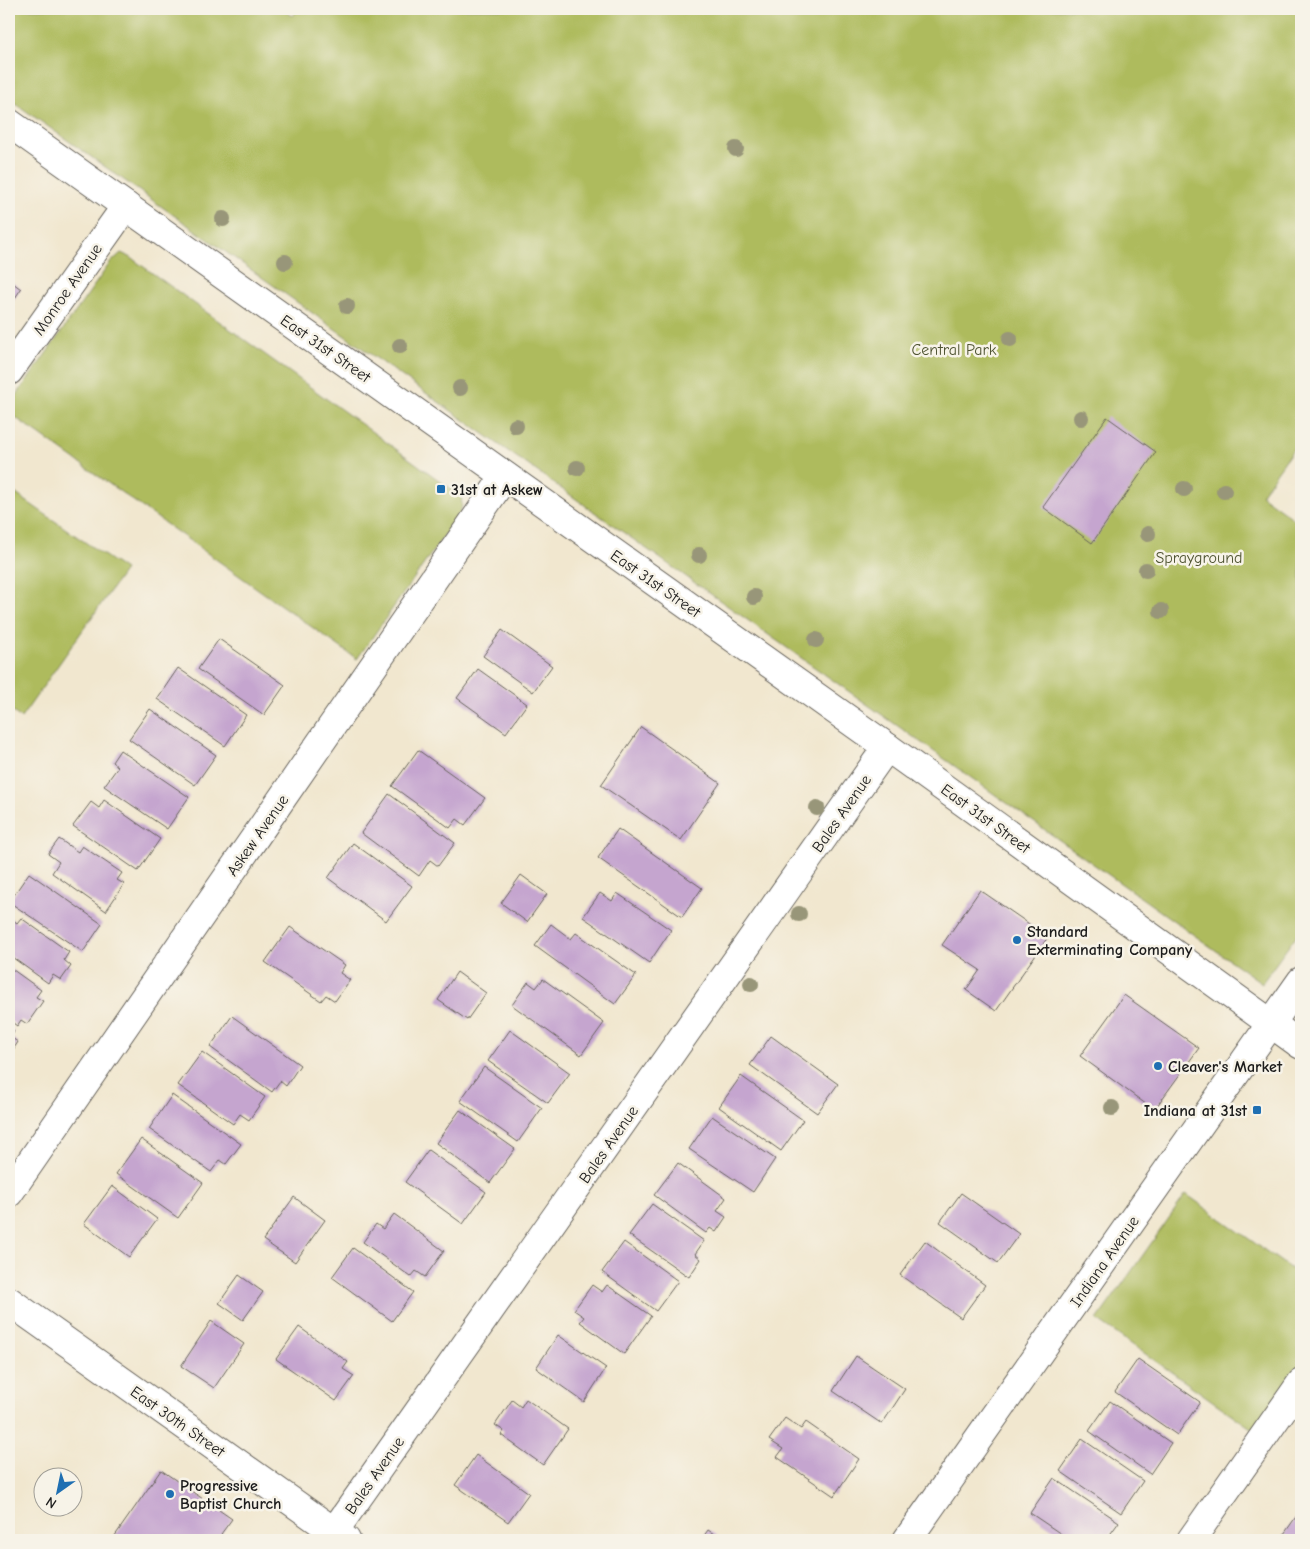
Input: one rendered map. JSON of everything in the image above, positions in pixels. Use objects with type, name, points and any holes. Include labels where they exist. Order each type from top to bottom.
[{"type":"street","name":"East 31st Street","points":[[9,124],[887,747],[1301,1045]]},
{"type":"street","name":"Monroe Avenue","points":[[9,371],[126,206]]},
{"type":"street","name":"Askew Avenue","points":[[9,1193],[505,476]]},
{"type":"street","name":"Bales Avenue","points":[[336,1537],[887,747]]},
{"type":"street","name":"Indiana Avenue","points":[[906,1540],[1301,981]]},
{"type":"street","name":"East 30th Street","points":[[9,1301],[336,1537]]},
{"type":"street","points":[[1191,1540],[1301,1383]]},
{"type":"green space","name":"Central Park","points":[[9,9],[282,9],[293,16],[298,9],[1301,9],[1301,438],[1261,495],[1301,524],[1301,929],[1262,983],[9,99]]},
{"type":"green space","points":[[121,253],[130,257],[461,496],[462,505],[460,513],[357,659],[9,413],[9,406],[110,263]]},
{"type":"green space","points":[[9,489],[125,570],[21,718],[9,709]]},
{"type":"green space","points":[[1186,1194],[1301,1276],[1301,1372],[1258,1433],[1097,1320]]},
{"type":"building","points":[[9,280],[21,289],[9,307]]},
{"type":"building","points":[[1107,417],[1156,452],[1092,543],[1043,507]]},
{"type":"building","points":[[502,630],[552,666],[533,692],[483,656]]},
{"type":"building","points":[[219,639],[285,685],[264,715],[198,669]]},
{"type":"building","points":[[178,668],[246,715],[225,746],[157,699]]},
{"type":"building","points":[[478,669],[527,704],[506,733],[457,698]]},
{"type":"building","points":[[150,709],[216,755],[195,785],[129,739]]},
{"type":"building","points":[[641,727],[720,783],[681,840],[601,785]]},
{"type":"building","points":[[120,750],[189,797],[167,829],[104,786],[118,767],[112,762]]},
{"type":"building","points":[[418,750],[485,798],[465,825],[457,819],[450,828],[392,786]]},
{"type":"building","points":[[389,794],[455,843],[438,866],[430,860],[419,876],[361,833]]},
{"type":"building","points":[[104,800],[160,839],[138,871],[73,826],[91,802],[99,808]]},
{"type":"building","points":[[618,829],[702,888],[682,917],[598,858]]},
{"type":"building","points":[[59,839],[78,852],[82,846],[122,873],[117,880],[124,884],[106,911],[52,873],[59,862],[48,854]]},
{"type":"building","points":[[353,843],[412,886],[386,921],[328,878]]},
{"type":"building","points":[[29,873],[102,924],[83,952],[9,902]]},
{"type":"building","points":[[521,875],[547,894],[527,922],[501,903]]},
{"type":"building","points":[[980,890],[1048,937],[996,1011],[966,990],[980,970],[942,945]]},
{"type":"building","points":[[600,893],[612,901],[617,893],[671,930],[649,963],[583,917]]},
{"type":"building","points":[[9,917],[17,923],[21,918],[69,952],[64,960],[71,966],[61,980],[53,975],[48,983],[9,955]]},
{"type":"building","points":[[551,924],[571,939],[576,933],[636,975],[615,1004],[535,946]]},
{"type":"building","points":[[290,927],[345,965],[340,973],[350,980],[335,1001],[326,995],[321,1001],[265,962]]},
{"type":"building","points":[[9,967],[41,990],[36,997],[43,1001],[27,1024],[21,1020],[17,1026],[9,1020]]},
{"type":"building","points":[[457,972],[486,993],[467,1020],[438,1000]]},
{"type":"building","points":[[543,979],[604,1023],[581,1055],[512,1005],[528,982],[536,988]]},
{"type":"building","points":[[1124,995],[1199,1048],[1154,1110],[1080,1056]]},
{"type":"building","points":[[232,1016],[300,1065],[286,1086],[280,1081],[272,1092],[210,1047]]},
{"type":"building","points":[[9,1027],[14,1031],[10,1037],[18,1042],[9,1056]]},
{"type":"building","points":[[510,1030],[570,1073],[548,1103],[488,1061]]},
{"type":"building","points":[[771,1036],[838,1084],[817,1113],[750,1065]]},
{"type":"building","points":[[202,1052],[265,1097],[249,1120],[240,1114],[233,1124],[178,1085]]},
{"type":"building","points":[[484,1067],[542,1108],[518,1142],[460,1101]]},
{"type":"building","points":[[741,1076],[803,1120],[781,1151],[719,1107]]},
{"type":"building","points":[[172,1095],[241,1144],[226,1164],[220,1160],[211,1172],[149,1129]]},
{"type":"building","points":[[460,1110],[515,1149],[490,1183],[436,1143]]},
{"type":"building","points":[[712,1116],[775,1159],[753,1192],[689,1149]]},
{"type":"building","points":[[141,1139],[203,1183],[178,1218],[116,1174]]},
{"type":"building","points":[[428,1150],[486,1192],[463,1224],[405,1182]]},
{"type":"building","points":[[678,1163],[726,1198],[717,1211],[726,1217],[716,1232],[710,1228],[706,1233],[654,1195]]},
{"type":"building","points":[[112,1186],[157,1219],[129,1257],[84,1224]]},
{"type":"building","points":[[961,1193],[1019,1234],[998,1263],[940,1222]]},
{"type":"building","points":[[294,1197],[325,1220],[295,1262],[263,1240]]},
{"type":"building","points":[[652,1204],[704,1241],[695,1254],[701,1259],[689,1277],[629,1235]]},
{"type":"building","points":[[394,1214],[444,1251],[425,1277],[416,1271],[411,1277],[363,1242],[376,1224],[383,1229]]},
{"type":"building","points":[[925,1241],[985,1285],[961,1318],[900,1275]]},
{"type":"building","points":[[624,1242],[678,1281],[656,1311],[602,1272]]},
{"type":"building","points":[[353,1248],[413,1292],[392,1321],[332,1277]]},
{"type":"building","points":[[239,1275],[263,1292],[243,1320],[219,1303]]},
{"type":"building","points":[[592,1285],[602,1292],[607,1285],[651,1316],[624,1354],[580,1322],[584,1317],[574,1310]]},
{"type":"building","points":[[211,1321],[244,1344],[214,1388],[181,1366]]},
{"type":"building","points":[[299,1327],[348,1362],[343,1369],[354,1376],[336,1401],[276,1359]]},
{"type":"building","points":[[558,1335],[606,1368],[584,1402],[536,1368]]},
{"type":"building","points":[[856,1356],[905,1389],[882,1424],[833,1391]]},
{"type":"building","points":[[1138,1359],[1200,1402],[1177,1435],[1115,1392]]},
{"type":"building","points":[[526,1399],[568,1429],[543,1465],[501,1435],[504,1431],[495,1425],[512,1400],[521,1407]]},
{"type":"building","points":[[1110,1401],[1171,1443],[1150,1474],[1089,1431]]},
{"type":"building","points":[[785,1418],[801,1429],[806,1422],[859,1459],[834,1496],[777,1457],[783,1449],[769,1440]]},
{"type":"building","points":[[1082,1439],[1143,1481],[1121,1513],[1060,1471]]},
{"type":"building","points":[[476,1455],[529,1493],[508,1522],[455,1485]]},
{"type":"building","name":"Progressive Baptist Church","points":[[161,1470],[232,1519],[221,1534],[226,1538],[225,1540],[112,1540]]},
{"type":"building","points":[[1054,1478],[1119,1522],[1106,1540],[1070,1540],[1030,1513]]},
{"type":"building","points":[[1298,1514],[1301,1517],[1301,1540],[1293,1540],[1284,1534]]},
{"type":"building","points":[[708,1530],[723,1540],[701,1540]]},
{"type":"place","name":"31st at Askew","points":[[441,489]]},
{"type":"place","name":"Standard Exterminating Company","points":[[1017,940]]},
{"type":"place","name":"Cleaver's Market","points":[[1158,1066]]},
{"type":"place","name":"Indiana at 31st","points":[[1257,1110]]},
{"type":"place","name":"Progressive Baptist Church","points":[[170,1494]]},
{"type":"park label","name":"Sprayground","points":[[1199,557]]}]
